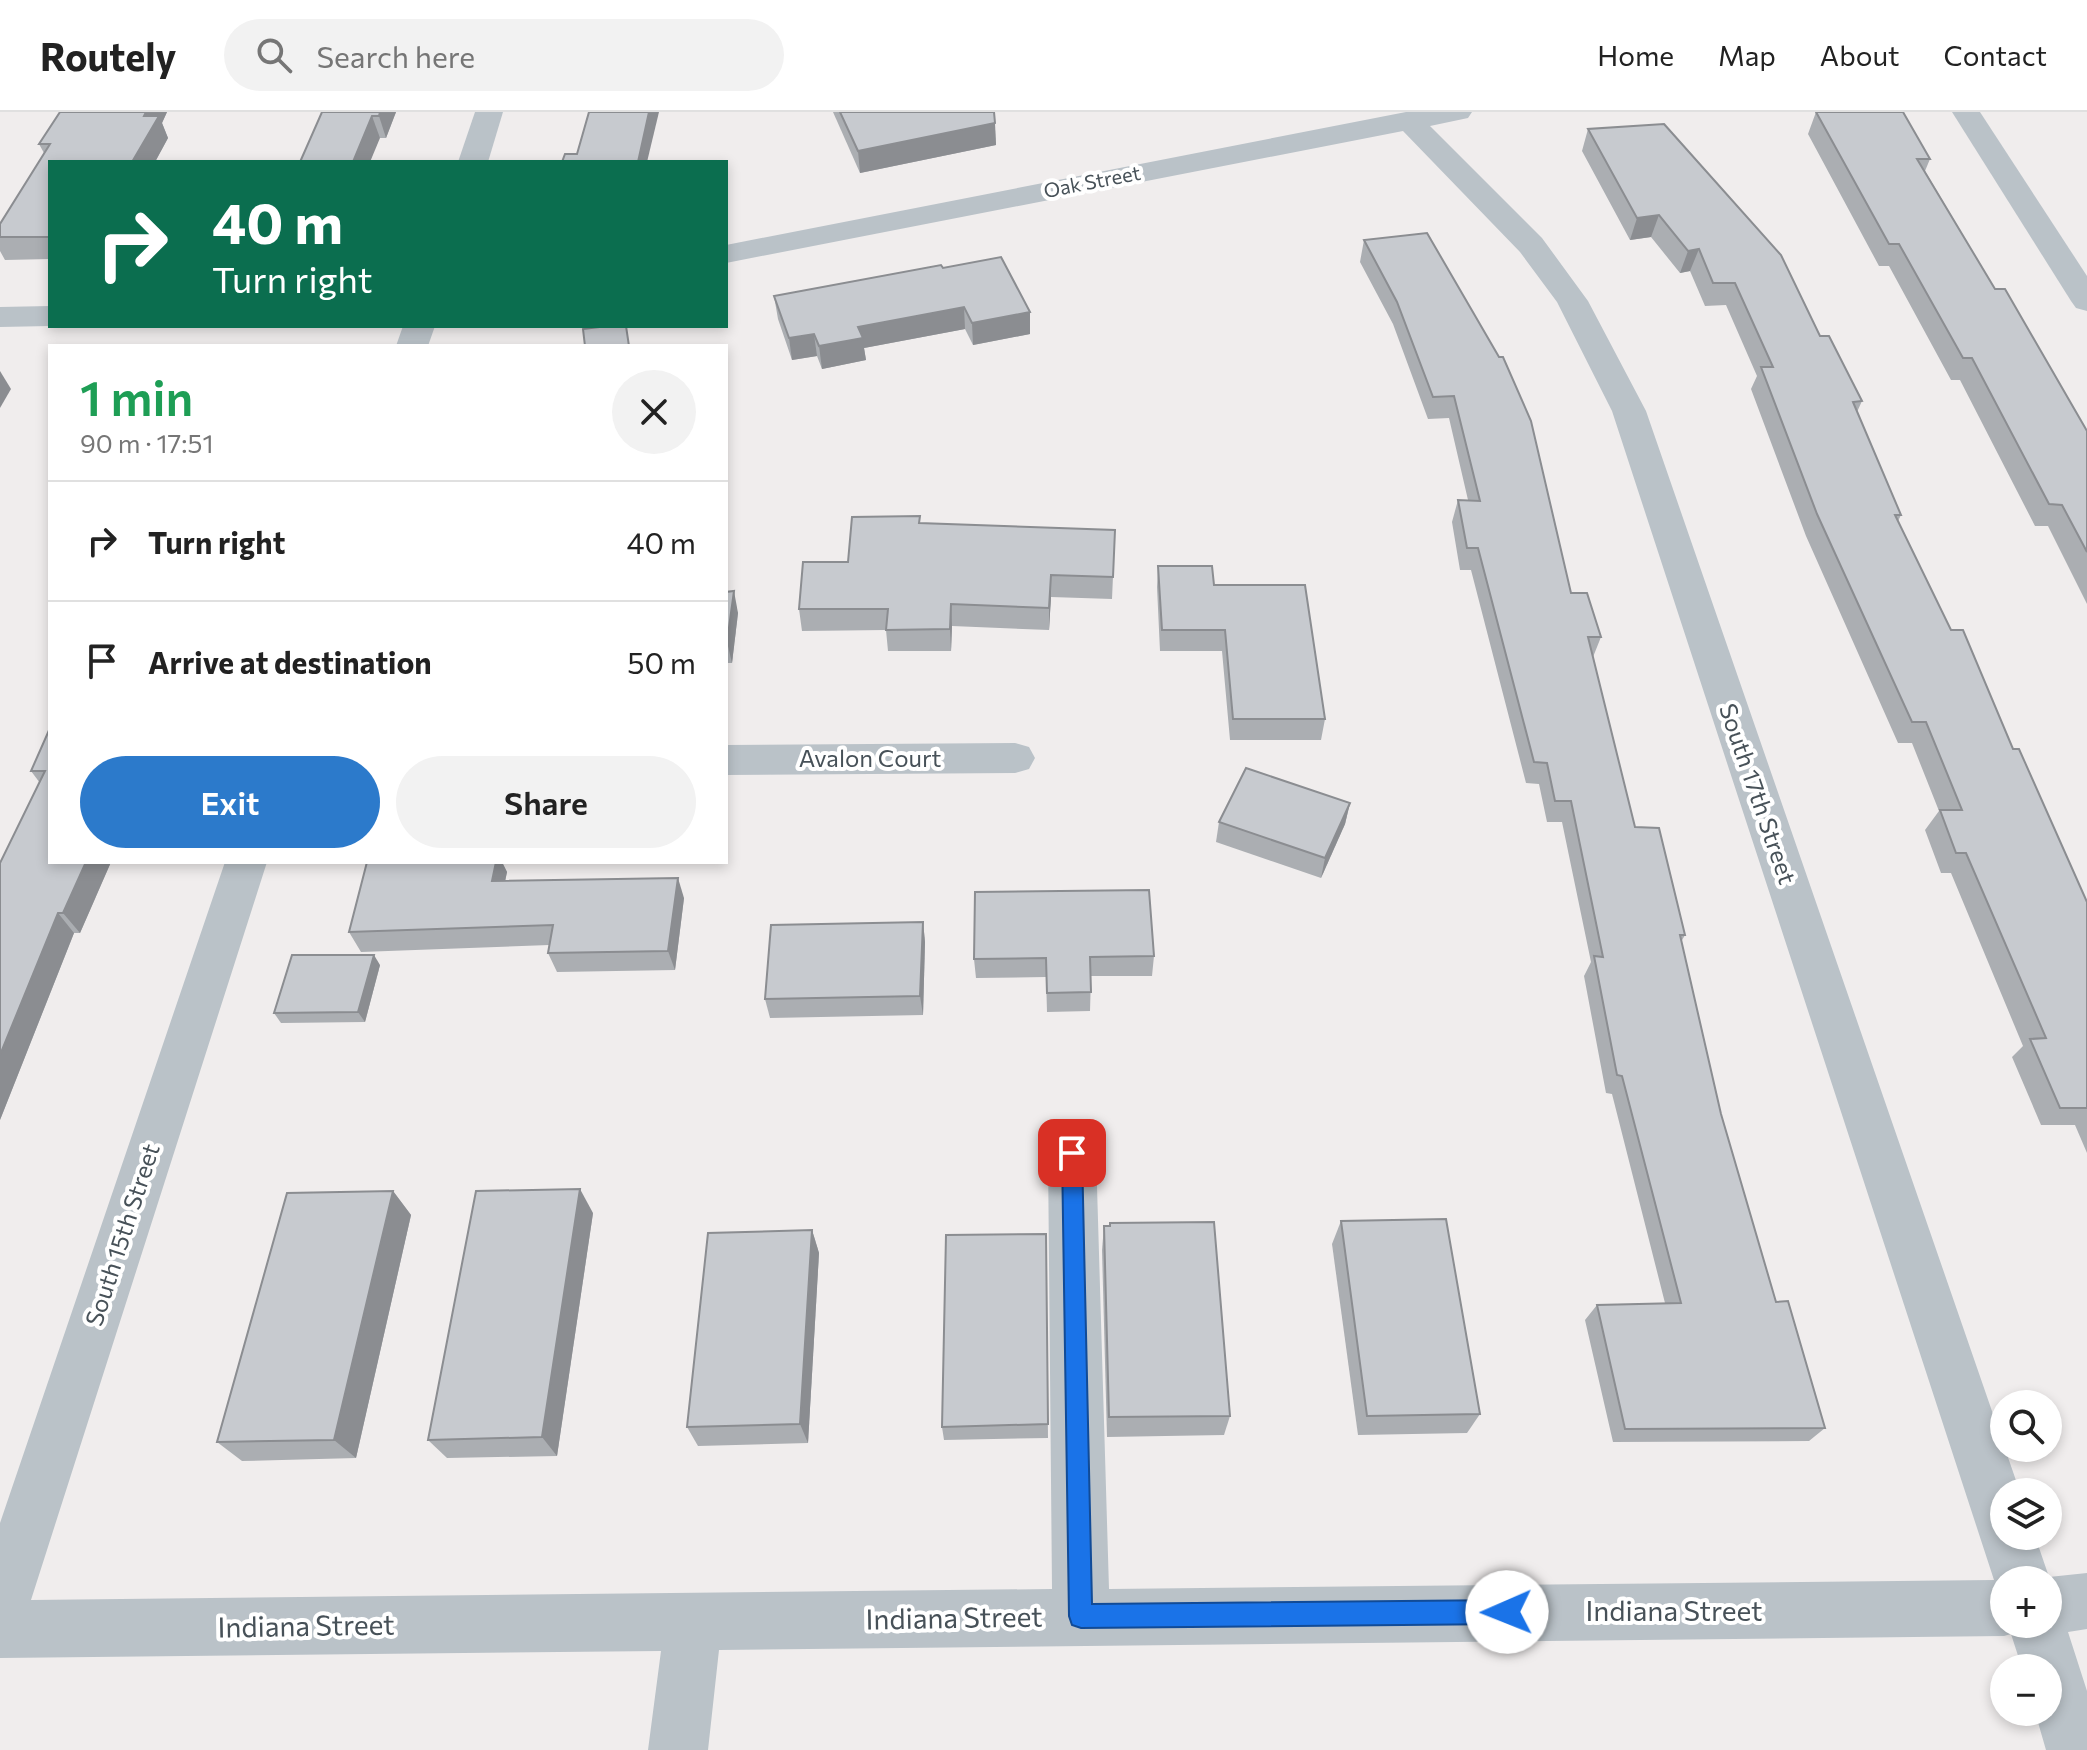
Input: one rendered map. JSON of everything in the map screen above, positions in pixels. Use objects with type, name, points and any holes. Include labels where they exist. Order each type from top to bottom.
[{"type":"street","points":[[474,160],[489,112]]},
{"type":"street","name":"Oak Street","points":[[728,254],[1458,112]]},
{"type":"street","points":[[1966,112],[2087,301]]},
{"type":"street","name":"South 17th Street","points":[[1408,120],[1531,245],[1572,301],[1629,411],[1990,1484]]},
{"type":"street","points":[[0,317],[48,316]]},
{"type":"street","name":"Avalon Court","points":[[728,760],[1015,758]]},
{"type":"street","name":"South 15th Street","points":[[0,1607],[245,864]]},
{"type":"street","points":[[1072,1153],[1081,1616]]},
{"type":"street","points":[[2062,1604],[2087,1601]]},
{"type":"street","name":"Indiana Street","points":[[0,1629],[1990,1608]]},
{"type":"street","points":[[678,1750],[694,1621]]},
{"type":"street","points":[[2041,1638],[2076,1750]]},
{"type":"building","points":[[60,112],[146,112],[144,116],[159,116],[133,160],[48,160],[48,237],[0,237],[0,224],[50,144],[39,144]]},
{"type":"building","points":[[322,112],[380,112],[379,116],[372,116],[354,160],[301,160]]},
{"type":"building","points":[[589,112],[649,112],[638,160],[563,160],[565,154],[577,154]]},
{"type":"building","points":[[840,112],[994,112],[995,123],[858,151]]},
{"type":"building","points":[[1816,112],[1903,112],[1930,159],[1917,159],[1995,289],[2005,289],[2087,431],[2087,552],[2062,505],[2049,504],[1972,358],[1963,358],[1899,244],[1889,244]]},
{"type":"building","points":[[1664,124],[1781,255],[1820,336],[1829,336],[1862,401],[1853,402],[1901,515],[1895,515],[1951,630],[1963,630],[2013,749],[2019,749],[2087,902],[2087,1108],[2060,1108],[2030,1039],[2046,1038],[1966,853],[1956,853],[1940,810],[1962,810],[1926,722],[1912,722],[1817,514],[1761,367],[1773,367],[1735,283],[1713,283],[1699,249],[1688,251],[1659,215],[1637,218],[1588,129]]},
{"type":"building","points":[[1427,233],[1499,357],[1503,357],[1531,421],[1571,593],[1587,593],[1601,637],[1588,637],[1635,827],[1659,828],[1685,935],[1680,935],[1721,1114],[1776,1302],[1788,1301],[1825,1428],[1625,1429],[1597,1305],[1681,1303],[1622,1076],[1617,1075],[1594,956],[1603,957],[1571,801],[1555,801],[1547,763],[1534,762],[1478,548],[1467,548],[1458,500],[1480,501],[1454,396],[1433,397],[1397,302],[1364,240]]},
{"type":"building","points":[[1001,257],[1030,312],[972,323],[964,307],[858,327],[863,338],[819,346],[814,334],[789,338],[774,296],[941,265],[943,268]]},
{"type":"building","points":[[626,328],[629,344],[585,344],[583,329]]},
{"type":"building","points":[[920,516],[919,523],[1115,530],[1113,577],[1051,575],[1049,608],[951,604],[950,629],[886,630],[888,609],[799,609],[803,562],[848,562],[852,517]]},
{"type":"building","points":[[1158,566],[1212,566],[1214,585],[1305,585],[1325,719],[1233,719],[1225,630],[1162,630]]},
{"type":"building","points":[[734,591],[728,635],[728,592]]},
{"type":"building","points":[[48,733],[48,864],[85,864],[63,913],[58,913],[0,1055],[0,863],[45,771],[31,771]]},
{"type":"building","points":[[1246,768],[1350,803],[1325,858],[1219,822]]},
{"type":"building","points":[[366,864],[496,864],[492,881],[678,878],[668,951],[548,953],[553,925],[349,932]]},
{"type":"building","points":[[1149,890],[1154,956],[1090,957],[1091,992],[1047,993],[1046,958],[974,959],[975,892]]},
{"type":"building","points":[[923,922],[920,996],[765,999],[771,925]]},
{"type":"building","points":[[292,955],[374,955],[358,1012],[274,1013]]},
{"type":"building","points":[[580,1189],[542,1437],[428,1440],[476,1191]]},
{"type":"building","points":[[393,1191],[334,1440],[217,1442],[287,1193]]},
{"type":"building","points":[[1446,1219],[1480,1414],[1367,1416],[1341,1221]]},
{"type":"building","points":[[1214,1222],[1230,1416],[1109,1417],[1104,1226],[1110,1226],[1110,1223]]},
{"type":"building","points":[[812,1230],[800,1424],[687,1427],[708,1233]]},
{"type":"building","points":[[1046,1234],[1048,1424],[942,1427],[946,1235]]},
{"type":"route","points":[[1072,1153],[1081,1616],[1507,1612]]}]
